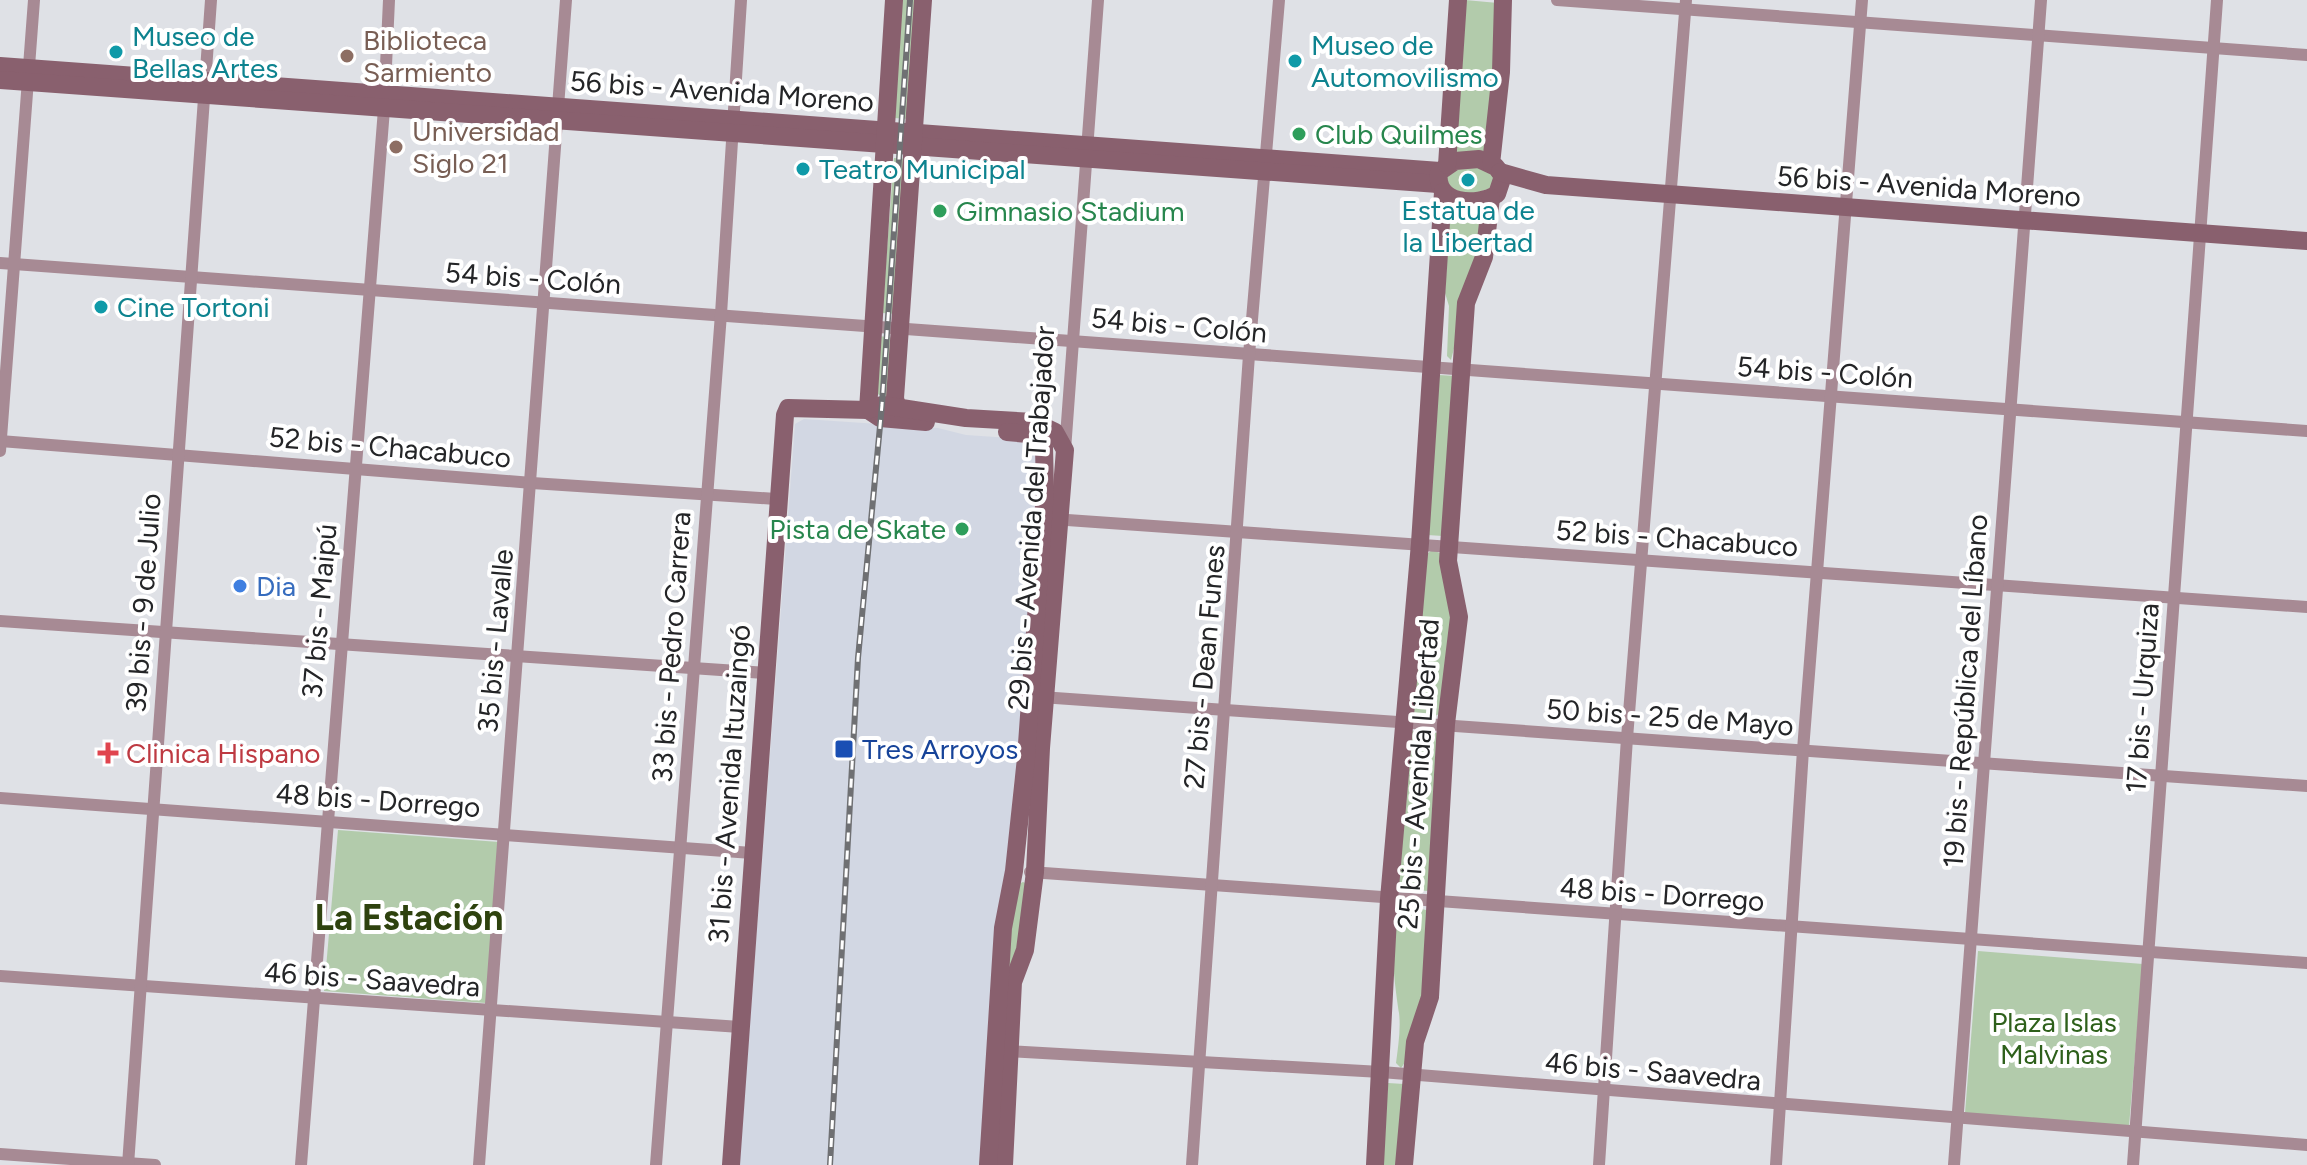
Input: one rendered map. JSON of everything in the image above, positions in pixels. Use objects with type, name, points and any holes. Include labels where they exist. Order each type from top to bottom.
[{"type":"main road","points":[[894,0],[868,410],[882,405],[898,413],[1028,434],[1042,448],[1064,453]]},
{"type":"main road","points":[[898,413],[923,0]]},
{"type":"main road","name":"25 bis - Avenida Libertad","points":[[1404,1165],[1385,993],[1389,899],[1402,721],[1438,366],[1437,292],[1442,178],[1458,0]]},
{"type":"main road","name":"25 bis - Avenida Libertad","points":[[1375,1165],[1395,1074],[1415,1042],[1430,997],[1446,724],[1459,617],[1450,579],[1449,544],[1466,303],[1484,257],[1495,195],[1503,184],[1496,168],[1503,0]]},
{"type":"main road","name":"56 bis - Avenida Moreno","points":[[0,66],[28,75]]},
{"type":"main road","name":"56 bis - Avenida Moreno","points":[[0,80],[28,75],[206,85],[384,102],[1442,178],[1469,159],[1546,185],[2307,241]]},
{"type":"main road","name":"56 bis - Avenida Moreno","points":[[1442,178],[1465,201],[1546,185]]},
{"type":"main road","name":"31 bis - Avenida Ituzaingó","points":[[731,1165],[776,499],[788,408],[868,410]]},
{"type":"main road","points":[[898,413],[1034,422],[1055,432],[1064,453]]},
{"type":"main road","name":"29 bis - Avenida del Trabajador","points":[[1042,448],[1051,519]]},
{"type":"main road","name":"29 bis - Avenida del Trabajador","points":[[1004,1165],[1000,1112],[1003,928],[1014,871],[1019,801],[1037,697],[1051,519],[1064,453]]},
{"type":"main road","name":"29 bis - Avenida del Trabajador","points":[[1002,1051],[1013,982],[1025,950],[1035,872],[1040,802],[1037,697]]},
{"type":"main road","points":[[1019,801],[1040,802]]},
{"type":"main road","name":"29 bis - Avenida del Trabajador","points":[[988,1165],[1000,1112]]},
{"type":"street","points":[[0,451],[34,0]]},
{"type":"street","name":"39 bis - 9 de Julio","points":[[128,1164],[176,454],[211,0]]},
{"type":"street","name":"37 bis - Maipú","points":[[301,1165],[339,646],[357,468],[389,0]]},
{"type":"street","name":"35 bis - Lavalle","points":[[479,1165],[566,0]]},
{"type":"street","name":"33 bis - Pedro Carrera","points":[[656,1165],[735,125],[741,0]]},
{"type":"street","name":"29 bis - Avenida del Trabajador","points":[[1064,453],[1098,0]]},
{"type":"street","name":"27 bis - Dean Funes","points":[[1192,1165],[1249,355],[1279,0]]},
{"type":"street","points":[[1557,0],[1686,4],[1860,23],[2307,55]]},
{"type":"street","points":[[1776,1165],[1803,750],[1862,0]]},
{"type":"street","name":"19 bis - República del Líbano","points":[[1954,1165],[2041,0]]},
{"type":"street","name":"17 bis - Urquiza","points":[[2133,1165],[2217,0]]},
{"type":"street","points":[[1599,1165],[1627,738],[1686,4]]},
{"type":"street","name":"54 bis - Colón","points":[[0,263],[1249,355],[1462,367],[1832,398],[2307,431]]},
{"type":"street","name":"52 bis - Chacabuco","points":[[0,441],[776,499]]},
{"type":"street","name":"52 bis - Chacabuco","points":[[1051,519],[1449,544],[2307,607]]},
{"type":"street","points":[[0,621],[166,630],[517,659],[766,673]]},
{"type":"street","name":"50 bis - 25 de Mayo","points":[[1037,697],[2307,786]]},
{"type":"street","name":"48 bis - Dorrego","points":[[0,798],[752,853]]},
{"type":"street","name":"48 bis - Dorrego","points":[[1014,871],[2307,963]]},
{"type":"street","name":"46 bis - Saavedra","points":[[0,976],[740,1027]]},
{"type":"street","name":"46 bis - Saavedra","points":[[1002,1051],[1395,1074],[2307,1145]]},
{"type":"street","points":[[0,1154],[155,1165]]},
{"type":"shaded area","points":[[804,419],[938,428],[966,435],[1027,439],[1035,445],[1039,496],[1021,751],[1014,781],[982,1165],[739,1165],[795,424]]},
{"type":"green space","points":[[902,0],[918,0],[910,119],[894,118]]},
{"type":"green space","points":[[1465,0],[1498,3],[1487,155],[1454,152]]},
{"type":"green space","points":[[894,158],[910,159],[898,314],[882,313]]},
{"type":"green space","points":[[1473,165],[1492,173],[1495,187],[1472,194],[1451,190],[1444,173]]},
{"type":"green space","points":[[1453,205],[1482,209],[1478,254],[1451,360],[1447,356],[1449,306],[1445,293],[1450,209]]},
{"type":"green space","points":[[879,336],[895,338],[889,396],[885,398],[874,392]]},
{"type":"green space","points":[[1439,375],[1455,376],[1443,536],[1427,535]]},
{"type":"green space","points":[[1432,550],[1440,553],[1453,612],[1439,714],[1435,716],[1412,712],[1427,554]]},
{"type":"green space","points":[[1408,731],[1438,733],[1428,891],[1398,889]]},
{"type":"green space","points":[[338,830],[499,842],[486,1003],[324,991]]},
{"type":"green space","points":[[1018,884],[1028,884],[1023,935],[1010,968],[1007,956]]},
{"type":"green space","points":[[1404,905],[1426,910],[1425,993],[1406,1061],[1401,1068],[1396,1063],[1400,1019],[1393,939],[1394,924]]},
{"type":"green space","name":"Plaza Islas Malvinas","points":[[1978,951],[2143,964],[2129,1126],[1965,1113]]},
{"type":"green space","points":[[1388,1083],[1404,1084],[1398,1165],[1382,1165]]},
{"type":"railway","points":[[830,1165],[858,658],[882,405],[910,0]]},
{"type":"place","name":"Museo de Bellas Artes","points":[[116,52]]},
{"type":"place","name":"Biblioteca Sarmiento","points":[[347,56]]},
{"type":"place","name":"Museo de Automovilismo","points":[[1295,61]]},
{"type":"place","name":"Club Quilmes","points":[[1299,134]]},
{"type":"place","name":"Universidad Siglo 21","points":[[396,147]]},
{"type":"place","name":"Teatro Municipal","points":[[803,169]]},
{"type":"place","name":"Estatua de la Libertad","points":[[1468,180]]},
{"type":"place","name":"Gimnasio Stadium","points":[[940,211]]},
{"type":"place","name":"Cine Tortoni","points":[[101,307]]},
{"type":"place","name":"Pista de Skate","points":[[962,529]]},
{"type":"place","name":"Dia","points":[[240,586]]},
{"type":"place","name":"Tres Arroyos","points":[[844,749]]},
{"type":"place","name":"Clinica Hispano","points":[[108,753]]},
{"type":"district","name":"La Estación","points":[[409,917]]}]
